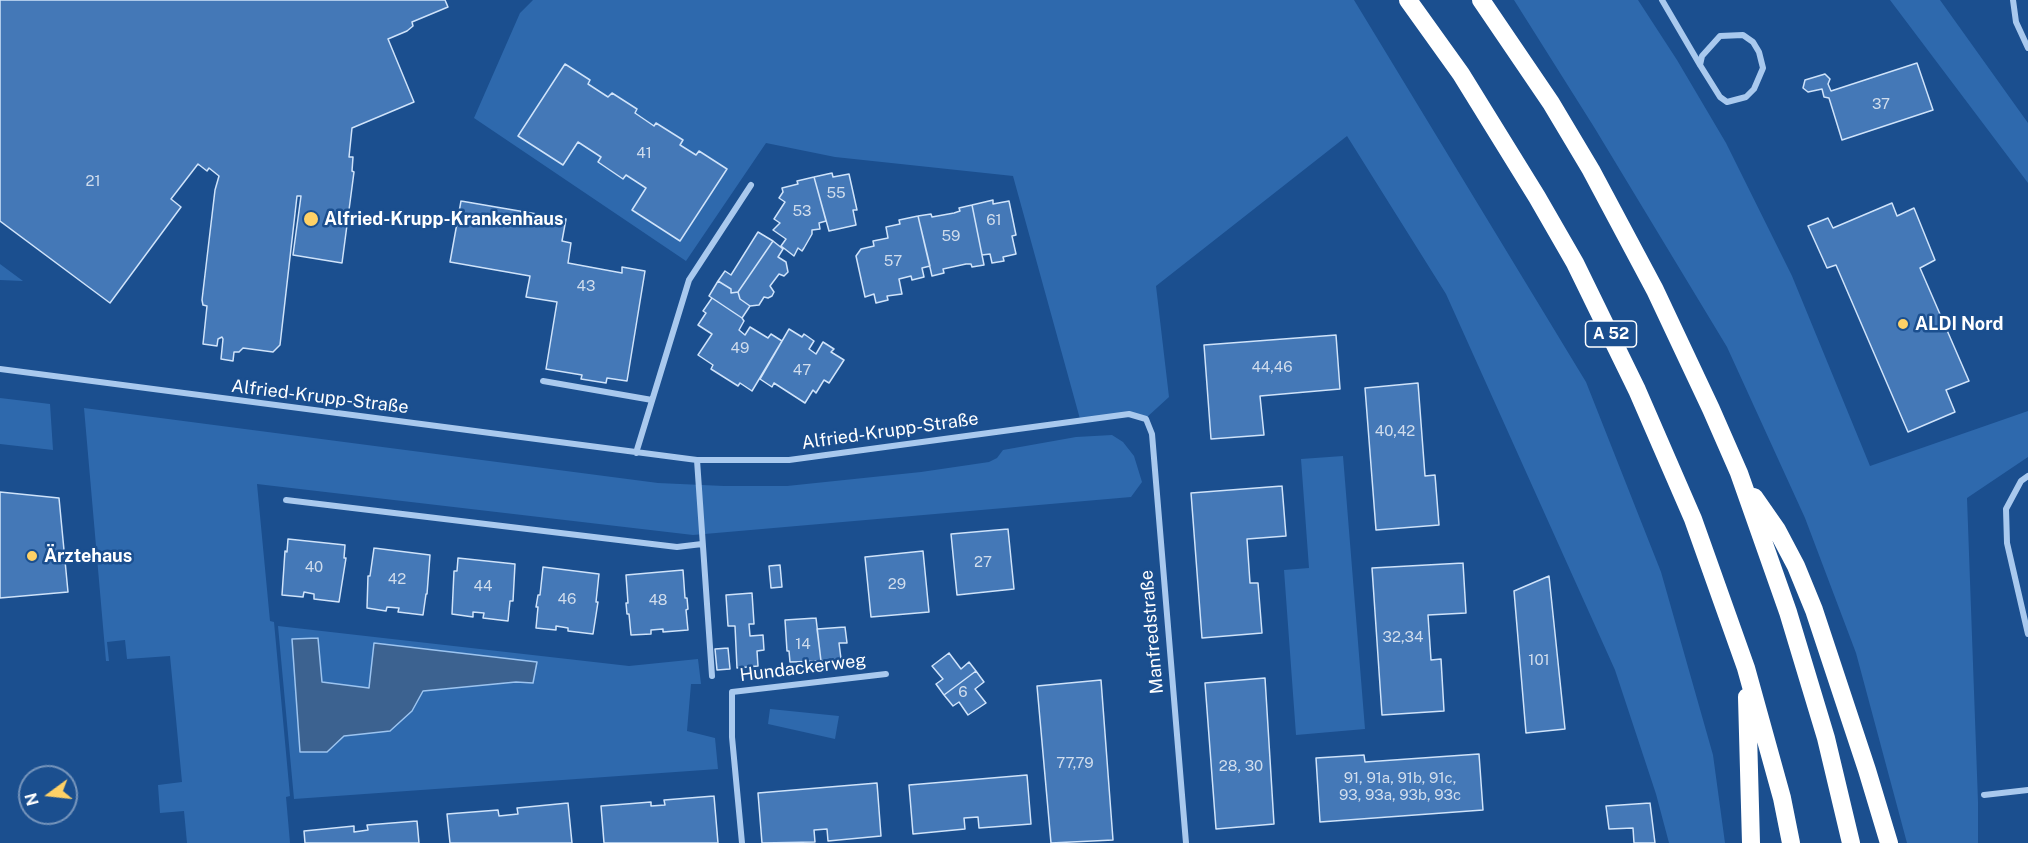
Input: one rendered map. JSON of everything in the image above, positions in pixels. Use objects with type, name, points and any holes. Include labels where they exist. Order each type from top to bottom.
[{"type":"highway","name":"A 52","points":[[1408,0],[1461,74],[1495,127],[1575,262],[1637,390],[1693,519],[1746,668],[1782,798],[1791,843]]},
{"type":"highway","points":[[1481,0],[1551,103],[1591,170],[1665,310],[1739,473],[1788,612],[1812,689],[1851,843]]},
{"type":"highway","points":[[1739,473],[1777,530],[1801,577],[1839,681],[1889,843]]},
{"type":"highway","points":[[1746,668],[1751,843]]},
{"type":"street","points":[[1662,0],[1700,64],[1720,97],[1726,102],[1746,97],[1754,89],[1763,68],[1759,52],[1753,42],[1743,35],[1720,36],[1702,56],[1700,64]]},
{"type":"street","points":[[2013,0],[2016,22],[2028,48]]},
{"type":"street","points":[[636,453],[689,280],[751,185]]},
{"type":"street","name":"Alfried-Krupp-Straße","points":[[0,369],[697,460],[789,460],[1129,414],[1146,419]]},
{"type":"street","points":[[543,381],[652,400]]},
{"type":"street","name":"Manfredstraße","points":[[1146,419],[1152,434],[1186,843]]},
{"type":"street","points":[[697,460],[712,676]]},
{"type":"street","points":[[2028,476],[2021,481],[2006,509],[2007,543],[2028,634]]},
{"type":"street","points":[[286,500],[677,547],[702,544]]},
{"type":"street","name":"Hundackerweg","points":[[742,843],[732,737],[732,692],[886,674]]},
{"type":"street","points":[[1984,795],[2028,790]]},
{"type":"shaded area","points":[[533,0],[1354,0],[1586,382],[1661,572],[1713,755],[1725,843],[1669,843],[1656,794],[1615,670],[1446,294],[1347,136],[1156,286],[1169,397],[1146,418],[1130,413],[1080,419],[1013,176],[835,157],[766,143],[686,261],[474,118],[520,13]]},
{"type":"shaded area","points":[[1514,0],[1638,0],[1726,143],[1792,276],[1870,466],[2028,411],[2028,457],[1967,498],[1978,843],[1907,843],[1856,653],[1805,518],[1727,347]]},
{"type":"shaded area","points":[[1890,0],[1940,0],[2028,123],[2028,183]]},
{"type":"shaded area","points":[[0,264],[23,281],[0,280]]},
{"type":"shaded area","points":[[0,398],[50,404],[53,450],[0,444]]},
{"type":"shaded area","points":[[84,408],[658,483],[724,486],[787,486],[921,472],[989,462],[997,458],[1003,450],[1076,437],[1112,435],[1123,442],[1134,456],[1142,482],[1131,497],[693,535],[257,484],[270,621],[274,622],[290,796],[286,797],[290,843],[187,843],[184,811],[160,813],[158,785],[182,782],[170,656],[127,659],[125,640],[107,642],[109,661],[106,661]]},
{"type":"shaded area","points":[[1343,456],[1365,729],[1296,735],[1284,570],[1309,568],[1301,459]]},
{"type":"shaded area","points":[[278,626],[629,666],[698,659],[701,684],[691,684],[687,731],[715,738],[718,769],[294,799]]},
{"type":"shaded area","points":[[318,638],[322,682],[369,688],[374,643],[537,662],[533,683],[516,682],[423,691],[412,711],[390,731],[344,736],[327,752],[300,752],[292,639]]},
{"type":"shaded area","points":[[770,709],[839,716],[835,739],[768,724]]},
{"type":"building","name":"Alfried-Krupp-Krankenhaus","points":[[0,0],[445,0],[448,7],[412,22],[413,26],[407,31],[388,39],[414,102],[352,128],[349,157],[353,157],[352,171],[354,172],[342,263],[293,255],[301,196],[297,196],[280,345],[273,352],[243,348],[239,352],[234,352],[233,361],[221,359],[222,337],[218,339],[217,346],[203,344],[207,306],[203,305],[202,300],[215,190],[219,176],[209,168],[207,171],[198,164],[171,199],[181,207],[110,303],[0,221]]},
{"type":"building","points":[[1917,63],[1933,110],[1842,140],[1829,98],[1824,97],[1822,89],[1808,92],[1803,88],[1805,80],[1825,74],[1830,79],[1828,84],[1831,91]]},
{"type":"building","points":[[565,64],[590,80],[588,84],[608,97],[612,93],[637,109],[635,113],[654,126],[656,123],[683,140],[680,145],[696,155],[699,151],[727,169],[680,241],[632,210],[646,188],[626,175],[623,179],[598,162],[601,157],[578,142],[563,165],[518,136]]},
{"type":"building","points":[[832,173],[833,177],[849,174],[857,210],[853,210],[856,225],[829,231],[814,177]]},
{"type":"building","points":[[814,177],[826,221],[819,223],[820,229],[812,230],[802,251],[798,248],[794,256],[781,246],[786,239],[773,230],[780,223],[774,219],[785,202],[779,198],[783,192],[782,188]]},
{"type":"building","points":[[993,200],[993,204],[1009,201],[1016,235],[1012,236],[1016,254],[1003,257],[1004,261],[992,263],[990,254],[982,255],[972,205]]},
{"type":"building","points":[[461,201],[566,219],[562,241],[571,243],[568,263],[622,273],[622,267],[645,271],[627,381],[607,378],[606,383],[581,379],[582,375],[546,369],[557,302],[526,297],[530,276],[450,262]]},
{"type":"building","name":"ALDI Nord","points":[[1892,203],[1897,216],[1914,208],[1935,260],[1920,268],[1969,381],[1946,390],[1955,412],[1908,432],[1836,265],[1827,268],[1808,226],[1828,218],[1833,228]]},
{"type":"building","points":[[972,205],[984,265],[972,267],[971,264],[966,264],[943,269],[944,273],[932,276],[918,216],[931,214],[932,217],[954,213],[960,211],[959,208]]},
{"type":"building","points":[[918,216],[930,266],[922,268],[924,277],[912,280],[911,276],[899,279],[902,294],[887,296],[888,300],[876,303],[874,294],[865,297],[856,256],[861,249],[874,246],[873,241],[888,238],[886,227],[900,224],[899,220]]},
{"type":"building","points":[[758,232],[773,241],[738,292],[731,293],[731,289],[718,281],[725,271],[731,275]]},
{"type":"building","points":[[773,241],[783,249],[778,257],[786,262],[788,272],[784,276],[779,274],[770,286],[774,292],[772,296],[764,297],[759,305],[750,306],[740,299],[738,292]]},
{"type":"building","points":[[718,281],[731,289],[731,293],[738,292],[740,299],[750,306],[742,318],[709,296]]},
{"type":"building","points":[[712,298],[742,318],[744,321],[739,330],[745,335],[750,327],[768,338],[771,334],[782,341],[752,391],[740,383],[738,386],[711,369],[713,365],[698,355],[712,334],[698,325],[706,313],[703,311]]},
{"type":"building","points":[[789,329],[802,337],[804,334],[814,341],[809,349],[816,354],[823,342],[834,349],[831,352],[844,360],[829,383],[824,380],[816,393],[813,390],[805,403],[774,383],[772,387],[760,379]]},
{"type":"building","points":[[1336,335],[1340,389],[1260,396],[1264,435],[1211,439],[1204,345]]},
{"type":"building","points":[[1418,383],[1425,476],[1435,475],[1439,525],[1376,530],[1365,388]]},
{"type":"building","points":[[1282,486],[1286,536],[1247,539],[1250,583],[1258,583],[1262,633],[1202,638],[1191,493]]},
{"type":"building","name":"Ärztehaus","points":[[0,492],[59,498],[68,592],[0,598]]},
{"type":"building","points":[[1008,529],[1014,589],[957,595],[951,534]]},
{"type":"building","points":[[288,539],[345,545],[344,558],[346,558],[339,602],[314,599],[314,594],[304,592],[303,597],[282,595]]},
{"type":"building","points":[[374,548],[430,555],[423,615],[398,612],[399,608],[387,607],[386,611],[367,608],[368,576],[370,576]]},
{"type":"building","points":[[923,551],[929,612],[871,617],[865,557]]},
{"type":"building","points":[[458,558],[515,564],[513,601],[510,601],[508,621],[483,618],[484,613],[473,612],[473,617],[452,614],[454,571],[457,571]]},
{"type":"building","points":[[1463,563],[1466,613],[1428,615],[1431,660],[1441,659],[1444,711],[1382,715],[1372,568]]},
{"type":"building","points":[[780,565],[782,587],[771,588],[769,566]]},
{"type":"building","points":[[543,567],[599,574],[593,634],[568,631],[568,628],[556,626],[556,630],[536,628],[538,607],[536,607],[538,595],[540,595]]},
{"type":"building","points":[[683,570],[688,630],[663,632],[663,629],[651,630],[651,634],[631,635],[626,603],[628,603],[626,575]]},
{"type":"building","points":[[1549,576],[1565,729],[1526,733],[1514,591]]},
{"type":"building","points":[[752,593],[754,624],[749,624],[750,636],[763,635],[764,650],[757,651],[758,666],[737,668],[735,626],[728,626],[726,595]]},
{"type":"building","points":[[816,618],[821,661],[790,662],[785,620]]},
{"type":"building","points":[[845,627],[847,643],[839,643],[841,659],[821,661],[817,629]]},
{"type":"building","points":[[728,648],[730,669],[717,670],[715,649]]},
{"type":"building","points":[[949,653],[961,669],[969,662],[976,671],[944,695],[936,684],[943,679],[932,666]]},
{"type":"building","points":[[976,671],[984,682],[975,689],[986,703],[968,715],[959,702],[953,706],[944,695]]},
{"type":"building","points":[[1265,678],[1274,824],[1216,829],[1205,683]]},
{"type":"building","points":[[1101,680],[1113,840],[1051,843],[1037,686]]},
{"type":"building","points":[[1479,754],[1483,810],[1320,822],[1316,758],[1364,755],[1365,762]]},
{"type":"building","points":[[1027,775],[1031,824],[979,828],[978,817],[964,818],[965,829],[913,834],[909,785]]},
{"type":"building","points":[[877,783],[881,836],[828,841],[827,829],[814,830],[815,842],[762,843],[758,793]]},
{"type":"building","points":[[714,796],[718,843],[604,843],[601,806],[651,802],[651,806],[665,805],[664,800]]},
{"type":"building","points":[[568,803],[572,843],[450,843],[447,814],[498,810],[499,816],[518,814],[517,808]]},
{"type":"building","points":[[1650,803],[1655,843],[1634,843],[1633,828],[1609,829],[1606,806]]},
{"type":"building","points":[[417,821],[419,843],[305,843],[304,831],[354,826],[354,832],[368,830],[367,825]]},
{"type":"place","name":"Alfried-Krupp-Krankenhaus","points":[[311,219]]},
{"type":"place","name":"ALDI Nord","points":[[1903,324]]},
{"type":"place","name":"Ärztehaus","points":[[32,556]]}]
